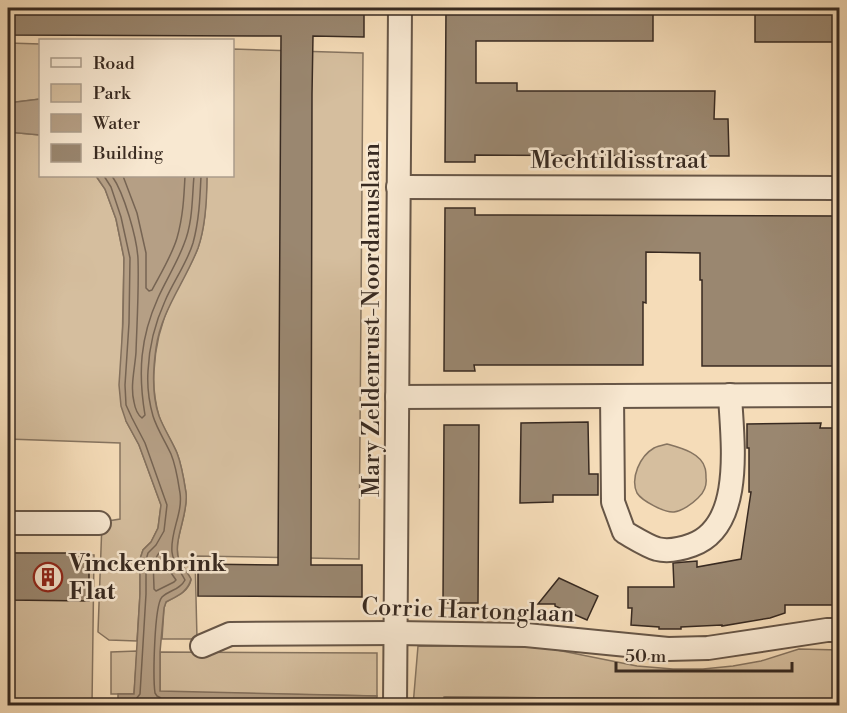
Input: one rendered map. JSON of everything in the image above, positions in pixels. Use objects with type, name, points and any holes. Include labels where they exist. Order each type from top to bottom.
[{"type":"street","name":"Mary Zeldenrust-Noordanuslaan","points":[[396,699],[400,8]]},
{"type":"street","name":"Mechtildisstraat","points":[[399,187],[837,188],[840,190]]},
{"type":"street","points":[[612,396],[613,502],[624,532],[656,549],[679,550],[700,542],[718,526],[728,506],[733,465],[730,395]]},
{"type":"street","points":[[397,398],[840,395]]},
{"type":"street","points":[[8,523],[99,523]]},
{"type":"street","name":"Corrie Hartonglaan","points":[[202,646],[230,634],[526,634],[668,650],[708,648],[840,630]]},
{"type":"green space","points":[[8,43],[39,44],[39,99],[8,103]]},
{"type":"green space","points":[[234,49],[363,53],[359,559],[195,556],[197,639],[162,639],[166,602],[185,591],[191,580],[177,553],[186,501],[183,473],[175,448],[158,411],[154,371],[159,335],[167,309],[198,248],[205,212],[207,177],[234,177]]},
{"type":"green space","points":[[8,132],[39,135],[39,177],[97,177],[105,189],[116,219],[124,258],[122,352],[126,421],[139,445],[161,505],[158,528],[151,542],[143,550],[140,559],[137,641],[109,640],[98,632],[102,522],[120,519],[120,443],[8,439]]},
{"type":"green space","points":[[667,444],[695,455],[703,463],[706,471],[705,489],[702,494],[687,507],[674,512],[665,511],[649,503],[637,493],[635,487],[636,474],[644,456],[654,448]]},
{"type":"green space","points":[[8,553],[94,555],[92,705],[8,706]]},
{"type":"green space","points":[[418,646],[542,647],[637,666],[673,669],[733,666],[761,661],[799,649],[839,650],[839,700],[445,697],[444,705],[413,706]]},
{"type":"green space","points":[[137,651],[134,694],[111,694],[111,652]]},
{"type":"green space","points":[[160,652],[377,653],[377,696],[160,692]]},
{"type":"water","points":[[39,99],[39,135],[8,132],[8,103]]},
{"type":"water","points":[[97,177],[207,177],[206,212],[201,239],[193,261],[163,322],[155,356],[155,400],[161,421],[179,458],[186,493],[177,553],[191,579],[185,590],[166,602],[164,608],[160,652],[160,691],[377,696],[376,705],[118,705],[118,694],[134,694],[140,559],[143,550],[151,542],[158,528],[161,505],[139,445],[121,406],[119,385],[124,258],[116,219],[105,189]]},
{"type":"water","points":[[444,697],[839,700],[840,705],[444,705]]},
{"type":"building","points":[[8,8],[364,8],[364,37],[313,36],[312,94],[311,565],[362,565],[362,597],[198,596],[198,564],[278,565],[281,36],[8,35]]},
{"type":"building","points":[[446,8],[653,8],[653,41],[476,41],[476,83],[517,83],[517,91],[715,91],[714,119],[728,119],[729,156],[475,155],[475,162],[445,162]]},
{"type":"building","points":[[755,8],[840,8],[840,42],[755,42]]},
{"type":"building","points":[[445,208],[475,208],[475,215],[839,216],[838,366],[702,366],[700,253],[646,252],[643,365],[474,365],[475,371],[444,371]]},
{"type":"building","points":[[588,422],[589,474],[598,474],[598,495],[553,495],[553,502],[520,503],[521,423]]},
{"type":"building","points":[[821,423],[820,428],[840,428],[840,605],[785,605],[785,613],[770,618],[722,626],[659,629],[659,627],[631,625],[632,608],[628,608],[628,587],[674,587],[673,563],[697,561],[697,567],[741,559],[751,492],[749,492],[747,424]]},
{"type":"building","points":[[444,425],[479,425],[478,603],[443,603]]},
{"type":"building","name":"Vinckenbrink Flat","points":[[8,553],[89,553],[89,601],[8,600]]},
{"type":"building","points":[[559,578],[598,596],[587,620],[555,604],[538,604]]},
{"type":"place","name":"Vinckenbrink Flat","points":[[48,577]]}]
